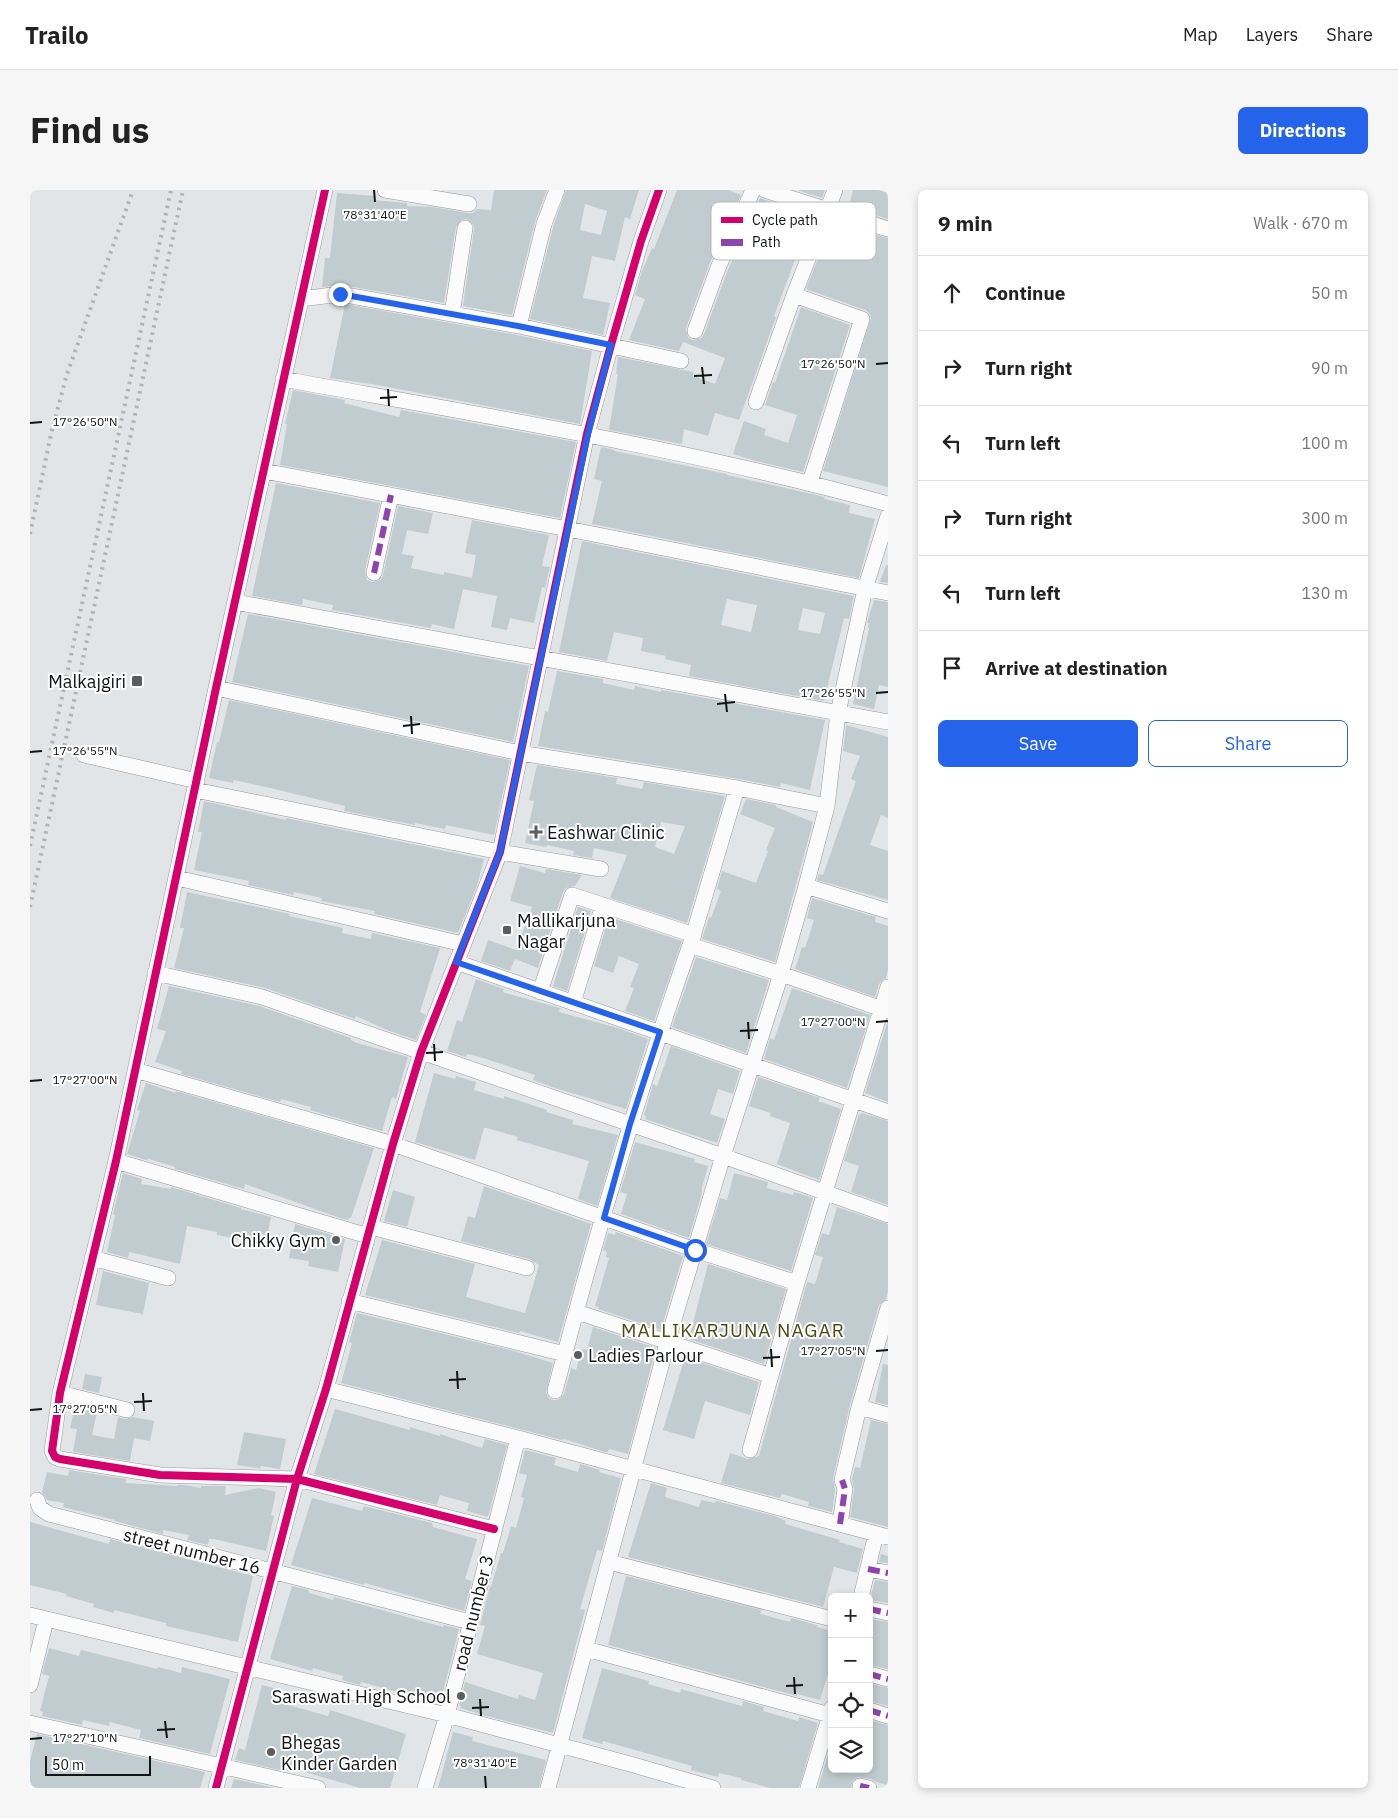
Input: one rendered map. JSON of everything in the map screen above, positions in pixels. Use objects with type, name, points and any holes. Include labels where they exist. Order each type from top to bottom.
[{"type":"street","points":[[325,190],[216,688],[116,1161],[60,1393],[52,1451],[55,1457],[60,1459],[160,1475],[298,1479],[494,1529]]},
{"type":"street","points":[[385,190],[419,193],[469,204]]},
{"type":"street","points":[[518,326],[544,224],[557,190]]},
{"type":"street","points":[[216,1788],[298,1479],[326,1389],[393,1144],[421,1052],[500,852],[588,434],[641,241],[659,190]]},
{"type":"street","points":[[748,202],[753,190]]},
{"type":"street","points":[[765,190],[803,202]]},
{"type":"street","points":[[831,202],[835,190]]},
{"type":"street","points":[[876,225],[888,229]]},
{"type":"street","points":[[452,314],[465,228]]},
{"type":"street","points":[[695,331],[722,260]]},
{"type":"street","points":[[756,402],[808,260]]},
{"type":"street","points":[[301,299],[340,294],[518,326],[681,361]]},
{"type":"street","points":[[794,295],[862,319],[810,482]]},
{"type":"street","points":[[283,379],[588,434],[810,482],[888,504]]},
{"type":"street","points":[[264,470],[888,593]]},
{"type":"street","points":[[374,574],[391,495]]},
{"type":"street","points":[[548,1788],[668,1342],[723,1156],[781,974],[806,886],[827,806],[838,713],[866,589],[888,516]]},
{"type":"street","points":[[235,602],[888,722]]},
{"type":"street","points":[[216,688],[520,753],[737,788],[827,806]]},
{"type":"street","points":[[84,755],[196,786],[500,852],[601,869]]},
{"type":"street","points":[[556,1391],[630,1124],[692,940],[737,788]]},
{"type":"street","points":[[177,878],[463,944]]},
{"type":"street","points":[[806,886],[888,911]]},
{"type":"street","points":[[540,992],[572,895],[603,905],[781,974],[884,1010]]},
{"type":"street","points":[[573,1003],[603,905]]},
{"type":"street","points":[[456,962],[888,1112]]},
{"type":"street","points":[[155,973],[262,997],[888,1215]]},
{"type":"street","points":[[750,1450],[797,1283],[853,1100],[884,1010],[888,987]]},
{"type":"street","points":[[135,1070],[393,1144],[695,1250],[797,1283]]},
{"type":"street","points":[[116,1161],[370,1231],[527,1268]]},
{"type":"street","points":[[92,1258],[168,1278]]},
{"type":"street","points":[[349,1302],[565,1354]]},
{"type":"street","points":[[577,1312],[771,1376]]},
{"type":"street","points":[[840,1524],[845,1490],[842,1480],[858,1407],[887,1314]]},
{"type":"street","points":[[326,1389],[518,1438],[882,1536],[868,1569],[862,1593]]},
{"type":"street","points":[[60,1393],[127,1410]]},
{"type":"street","points":[[858,1407],[888,1415]]},
{"type":"street","name":"road number 3","points":[[425,1788],[447,1715],[518,1438]]},
{"type":"street","name":"street number 16","points":[[37,1500],[40,1508],[49,1514],[470,1622]]},
{"type":"street","points":[[609,1562],[828,1618]]},
{"type":"street","points":[[868,1569],[888,1573]]},
{"type":"street","points":[[873,1610],[888,1613]]},
{"type":"street","points":[[30,1615],[447,1715],[713,1788]]},
{"type":"street","points":[[30,1685],[46,1620]]},
{"type":"street","points":[[586,1649],[828,1710]]},
{"type":"street","points":[[873,1675],[888,1679]]},
{"type":"street","points":[[873,1711],[888,1716]]},
{"type":"street","points":[[808,1788],[828,1721]]},
{"type":"street","points":[[30,1723],[318,1788]]},
{"type":"building","points":[[494,190],[547,190],[535,222],[512,315],[463,306],[474,229],[473,224],[467,219],[461,220],[456,227],[444,303],[342,285],[322,287],[325,258],[330,258],[337,193],[374,196],[373,200],[407,203],[407,206],[433,207],[473,213],[477,209],[491,210]]},
{"type":"building","points":[[566,190],[639,190],[630,219],[625,217],[615,261],[592,256],[583,298],[610,303],[603,335],[530,319],[553,227]],"holes":[[[585,204],[607,211],[601,235],[580,230]]]},
{"type":"building","points":[[677,190],[729,190],[741,195],[738,202],[711,202],[711,260],[686,328],[688,337],[692,340],[701,338],[704,334],[732,260],[795,260],[739,420],[715,413],[708,436],[684,429],[682,444],[609,430],[618,374],[616,374],[618,357],[693,372],[693,376],[715,384],[725,358],[683,342],[679,351],[629,340],[645,299],[635,295],[642,271],[652,248],[654,249]]},
{"type":"building","points":[[797,190],[825,190],[822,198]]},
{"type":"building","points":[[853,190],[878,190],[888,193],[888,219],[876,215],[876,202],[850,202]]},
{"type":"building","points":[[760,198],[772,202],[758,202]]},
{"type":"building","points":[[876,235],[888,238],[888,487],[823,471],[871,318],[865,310],[806,289],[817,260],[876,260]]},
{"type":"building","points":[[345,304],[517,335],[592,351],[580,424],[378,385],[330,378]]},
{"type":"building","points":[[801,307],[850,325],[803,472],[733,454],[744,421],[766,429],[764,435],[788,443],[797,415],[765,405],[773,382],[775,383]]},
{"type":"building","points":[[293,390],[345,400],[344,403],[399,417],[401,410],[576,442],[560,518],[280,465],[287,424],[285,424]]},
{"type":"building","points":[[601,447],[727,474],[825,497],[824,499],[850,505],[849,513],[875,519],[859,578],[592,524],[602,481],[594,479]]},
{"type":"building","points":[[276,483],[380,503],[365,571],[367,580],[372,582],[381,580],[383,575],[398,506],[433,513],[428,534],[407,530],[402,554],[414,556],[411,568],[444,575],[444,572],[472,578],[476,555],[465,553],[472,520],[549,535],[542,566],[550,567],[545,588],[542,587],[534,623],[510,618],[507,630],[491,627],[497,596],[463,589],[454,629],[432,624],[431,628],[332,610],[333,605],[303,599],[302,605],[252,596]]},
{"type":"building","points":[[582,541],[854,596],[849,619],[844,618],[824,701],[689,676],[691,665],[665,659],[666,656],[641,651],[643,638],[614,632],[607,661],[559,652]],"holes":[[[727,599],[757,605],[751,632],[721,625]],[[803,608],[825,613],[820,634],[798,630]]]},
{"type":"building","points":[[886,565],[888,566],[888,583],[880,582]]},
{"type":"building","points":[[874,600],[888,602],[888,687],[879,685],[874,709],[853,704],[869,628],[869,623],[867,623]]},
{"type":"building","points":[[248,614],[529,666],[513,742],[232,682]]},
{"type":"building","points":[[557,671],[603,679],[603,683],[634,690],[635,686],[661,692],[661,690],[825,720],[810,790],[781,783],[780,787],[538,746],[545,711],[548,712]]},
{"type":"building","points":[[229,700],[510,760],[494,835],[446,825],[445,829],[415,823],[415,825],[344,811],[345,806],[234,780],[233,783],[209,778]]},
{"type":"building","points":[[846,725],[888,737],[888,818],[881,815],[870,845],[888,851],[888,900],[817,880],[819,874],[823,875],[856,781],[851,779],[860,756],[843,751]]},
{"type":"building","points":[[537,765],[617,778],[616,784],[642,789],[644,782],[725,796],[687,923],[610,898],[627,855],[594,848],[592,858],[573,855],[574,851],[547,845],[546,847],[525,843],[534,801],[529,800]],"holes":[[[661,822],[685,826],[674,854],[655,847]]]},
{"type":"building","points":[[746,799],[776,805],[776,807],[813,822],[775,962],[702,939],[709,917],[711,918],[721,891],[717,889],[722,871],[756,883],[768,851],[766,850],[775,828],[740,814]]},
{"type":"building","points":[[204,801],[286,820],[286,818],[484,859],[477,886],[458,933],[374,914],[375,911],[321,901],[322,898],[294,892],[293,895],[248,885],[249,881],[194,870],[202,832],[198,832]]},
{"type":"building","points":[[520,866],[545,873],[546,869],[582,875],[575,886],[566,888],[563,892],[538,968],[515,959],[510,971],[481,961],[488,940],[516,950],[532,907],[510,901]]},
{"type":"building","points":[[187,892],[290,914],[289,916],[343,928],[342,933],[371,939],[372,933],[440,948],[420,1012],[426,1015],[416,1040],[356,1016],[355,1019],[265,988],[174,968],[184,928],[180,928]]},
{"type":"building","points":[[812,898],[876,917],[875,922],[888,926],[888,970],[886,978],[879,984],[875,997],[795,969],[802,947],[805,948],[814,920],[807,918]]},
{"type":"building","points":[[578,907],[591,911],[567,991],[553,986]]},
{"type":"building","points":[[609,917],[682,941],[654,1021],[625,1011],[634,988],[630,987],[639,964],[619,956],[613,973],[594,966]]},
{"type":"building","points":[[696,957],[769,980],[746,1053],[672,1027]]},
{"type":"building","points":[[476,979],[504,989],[503,992],[505,993],[560,1008],[559,1012],[618,1028],[648,1039],[626,1109],[558,1089],[533,1080],[535,1075],[483,1058],[467,1054],[466,1057],[447,1051],[457,1020],[462,1022]]},
{"type":"building","points":[[169,986],[259,1006],[351,1038],[351,1040],[357,1043],[408,1057],[396,1099],[392,1097],[382,1131],[310,1110],[311,1107],[281,1099],[280,1102],[181,1074],[182,1071],[155,1062],[166,1031],[157,1029]]},
{"type":"building","points":[[792,988],[870,1015],[847,1088],[764,1059],[770,1038],[774,1040]]},
{"type":"building","points":[[888,1020],[888,1102],[865,1093]]},
{"type":"building","points":[[671,1046],[740,1071],[733,1094],[718,1089],[710,1114],[725,1119],[717,1143],[645,1119],[646,1116],[644,1115],[653,1084],[657,1086]]},
{"type":"building","points":[[434,1073],[455,1079],[456,1076],[476,1082],[474,1090],[504,1099],[504,1096],[547,1110],[546,1112],[573,1120],[572,1124],[618,1135],[597,1206],[578,1199],[589,1161],[517,1140],[518,1137],[487,1128],[484,1128],[475,1160],[415,1142]]},
{"type":"building","points":[[758,1077],[820,1098],[818,1101],[841,1109],[819,1180],[777,1164],[790,1123],[770,1116],[771,1113],[749,1106]]},
{"type":"building","points":[[146,1083],[175,1093],[176,1091],[374,1148],[351,1218],[348,1220],[343,1219],[245,1184],[244,1189],[175,1169],[175,1167],[149,1159],[146,1160],[127,1154],[140,1111],[137,1110]]},
{"type":"building","points":[[862,1113],[888,1121],[888,1205],[851,1192],[859,1166],[844,1161],[859,1114],[861,1115]]},
{"type":"building","points":[[635,1142],[695,1159],[694,1162],[708,1166],[689,1238],[621,1214],[627,1194],[620,1192]]},
{"type":"building","points":[[123,1173],[142,1179],[141,1184],[171,1189],[171,1187],[271,1217],[265,1248],[243,1244],[243,1240],[217,1235],[217,1232],[187,1226],[180,1264],[129,1252],[128,1258],[107,1252],[115,1215],[113,1214]]},
{"type":"building","points":[[734,1173],[768,1182],[767,1188],[793,1195],[794,1192],[813,1198],[791,1271],[706,1244],[720,1198],[727,1200]]},
{"type":"building","points":[[484,1186],[591,1224],[558,1342],[520,1331],[519,1333],[365,1295],[382,1240],[475,1264],[466,1297],[525,1313],[539,1265],[529,1259],[461,1241],[468,1216],[475,1218]]},
{"type":"building","points":[[393,1190],[415,1197],[407,1227],[384,1221]]},
{"type":"building","points":[[837,1207],[888,1224],[888,1291],[886,1299],[879,1305],[850,1405],[833,1478],[835,1490],[832,1512],[808,1506],[809,1502],[782,1494],[780,1498],[721,1483],[730,1453],[748,1459],[759,1456],[807,1282],[815,1284],[823,1257],[815,1255],[822,1233],[829,1235]]},
{"type":"building","points":[[295,1224],[345,1239],[338,1272],[308,1266],[309,1261],[289,1258]]},
{"type":"building","points":[[616,1232],[683,1256],[661,1330],[598,1309],[599,1307],[595,1306],[609,1258],[606,1257],[607,1252],[603,1250],[608,1233],[615,1235]]},
{"type":"building","points":[[708,1264],[786,1289],[764,1364],[689,1339]]},
{"type":"building","points":[[103,1271],[149,1283],[143,1314],[96,1305]]},
{"type":"building","points":[[357,1313],[514,1351],[553,1363],[546,1393],[553,1400],[558,1400],[564,1394],[571,1368],[576,1370],[582,1349],[587,1350],[593,1327],[656,1348],[628,1454],[609,1449],[608,1452],[605,1452],[564,1439],[341,1383],[352,1343],[349,1342]]},
{"type":"building","points":[[685,1357],[759,1382],[750,1415],[705,1401],[694,1439],[663,1430]]},
{"type":"building","points":[[883,1364],[888,1365],[888,1405],[875,1402]]},
{"type":"building","points":[[85,1374],[102,1377],[99,1393],[82,1389]]},
{"type":"building","points":[[75,1406],[97,1412],[92,1435],[114,1439],[118,1417],[125,1419],[133,1417],[154,1421],[150,1441],[134,1438],[130,1461],[73,1452],[77,1429],[70,1428]]},
{"type":"building","points":[[335,1409],[410,1430],[410,1427],[440,1436],[440,1434],[482,1448],[485,1439],[507,1445],[488,1517],[467,1511],[469,1503],[440,1495],[437,1505],[314,1474]]},
{"type":"building","points":[[871,1420],[888,1424],[888,1527],[850,1517],[854,1490],[852,1480],[855,1467],[860,1468]]},
{"type":"building","points":[[244,1432],[286,1439],[280,1469],[261,1466],[260,1469],[237,1465]]},
{"type":"building","points":[[525,1450],[556,1458],[554,1465],[578,1472],[580,1464],[621,1478],[602,1551],[597,1550],[580,1609],[585,1610],[553,1733],[483,1715],[460,1708],[461,1706],[459,1705],[465,1682],[518,1699],[519,1695],[535,1700],[543,1673],[477,1654],[485,1626],[480,1625],[490,1586],[511,1526],[516,1528],[524,1498],[521,1497],[527,1475],[519,1473]]},
{"type":"building","points":[[69,1470],[126,1479],[126,1483],[184,1485],[201,1488],[201,1486],[226,1486],[225,1495],[259,1488],[276,1492],[271,1515],[274,1516],[266,1551],[214,1539],[209,1539],[208,1545],[187,1540],[189,1535],[163,1530],[163,1534],[63,1507],[64,1503],[47,1500],[42,1492],[47,1472],[68,1476]]},
{"type":"building","points":[[651,1483],[667,1488],[665,1497],[699,1507],[701,1500],[715,1503],[716,1501],[775,1516],[786,1521],[785,1524],[840,1540],[839,1542],[863,1549],[857,1573],[834,1567],[823,1607],[628,1557]]},
{"type":"building","points":[[312,1498],[362,1511],[364,1506],[432,1523],[433,1527],[477,1539],[465,1579],[472,1581],[464,1611],[365,1583],[364,1585],[291,1565]]},
{"type":"building","points":[[30,1522],[109,1544],[110,1539],[253,1576],[238,1642],[166,1626],[166,1623],[114,1610],[114,1613],[93,1607],[94,1604],[66,1596],[67,1594],[30,1585]]},
{"type":"building","points":[[881,1554],[888,1556],[888,1563],[879,1562]]},
{"type":"building","points":[[626,1576],[761,1610],[760,1614],[790,1622],[791,1618],[828,1630],[828,1674],[820,1700],[797,1694],[797,1696],[608,1645]]},
{"type":"building","points":[[875,1580],[888,1582],[888,1603],[873,1600],[872,1593]]},
{"type":"building","points":[[292,1586],[309,1590],[309,1593],[333,1600],[334,1597],[443,1627],[444,1625],[459,1629],[441,1700],[413,1692],[412,1696],[361,1682],[360,1685],[342,1680],[343,1676],[313,1668],[312,1671],[270,1659]]},
{"type":"building","points":[[873,1620],[888,1622],[888,1669],[873,1666]]},
{"type":"building","points":[[49,1648],[79,1656],[81,1650],[181,1673],[182,1667],[230,1679],[210,1754],[139,1738],[141,1730],[110,1722],[109,1726],[83,1720],[82,1725],[42,1716],[43,1712],[40,1711],[49,1676],[42,1674]]},
{"type":"building","points":[[602,1668],[649,1681],[648,1684],[680,1693],[681,1689],[742,1706],[743,1701],[764,1707],[763,1711],[798,1721],[799,1717],[818,1723],[799,1788],[770,1788],[719,1773],[718,1777],[691,1770],[692,1766],[603,1741],[602,1744],[582,1738]]},
{"type":"building","points":[[873,1684],[888,1688],[888,1706],[873,1702]]},
{"type":"building","points":[[262,1685],[281,1690],[277,1702],[328,1716],[330,1710],[406,1734],[390,1788],[360,1788],[291,1768],[290,1771],[284,1769],[284,1771],[235,1760],[239,1748],[245,1750]]},
{"type":"building","points":[[873,1721],[888,1725],[888,1785],[858,1777],[853,1780],[851,1788],[818,1788],[828,1754],[828,1773],[873,1773]]},
{"type":"building","points":[[453,1732],[473,1737],[472,1741],[546,1760],[539,1788],[438,1788]]},
{"type":"building","points":[[37,1734],[205,1772],[200,1788],[30,1788],[30,1761]]},
{"type":"building","points":[[234,1779],[275,1788],[231,1788]]},
{"type":"railway","points":[[30,534],[51,434],[67,374],[133,190]]},
{"type":"railway","points":[[30,846],[171,190]]},
{"type":"railway","points":[[30,907],[183,190]]},
{"type":"marked path","points":[[374,573],[391,495]]},
{"type":"marked path","points":[[840,1524],[845,1489],[842,1480]]},
{"type":"marked path","points":[[868,1569],[888,1573]]},
{"type":"marked path","points":[[873,1610],[888,1613]]},
{"type":"marked path","points":[[873,1675],[888,1679]]},
{"type":"marked path","points":[[873,1711],[888,1716]]},
{"type":"marked path","points":[[860,1786],[869,1788]]},
{"type":"cycle path","points":[[325,190],[216,688],[116,1161],[60,1393],[52,1451],[55,1457],[60,1459],[160,1475],[297,1479],[494,1529]]},
{"type":"cycle path","points":[[216,1788],[297,1479],[326,1389],[393,1144],[421,1052],[500,852],[587,434],[641,241],[659,190]]},
{"type":"place","name":"Malkajgiri","points":[[137,681]]},
{"type":"place","name":"Eashwar Clinic","points":[[536,832]]},
{"type":"place","name":"Mallikarjuna Nagar","points":[[507,930]]},
{"type":"place","name":"Chikky Gym","points":[[336,1240]]},
{"type":"place","name":"Ladies Parlour","points":[[578,1355]]},
{"type":"place","name":"Saraswati High School","points":[[461,1696]]},
{"type":"place","name":"Bhegas Kinder Garden","points":[[271,1752]]},
{"type":"district","name":"MALLIKARJUNA NAGAR","points":[[733,1330]]},
{"type":"route","points":[[340,294],[611,345],[588,434],[500,852],[456,962],[660,1032],[630,1124],[604,1218],[695,1250]]}]
